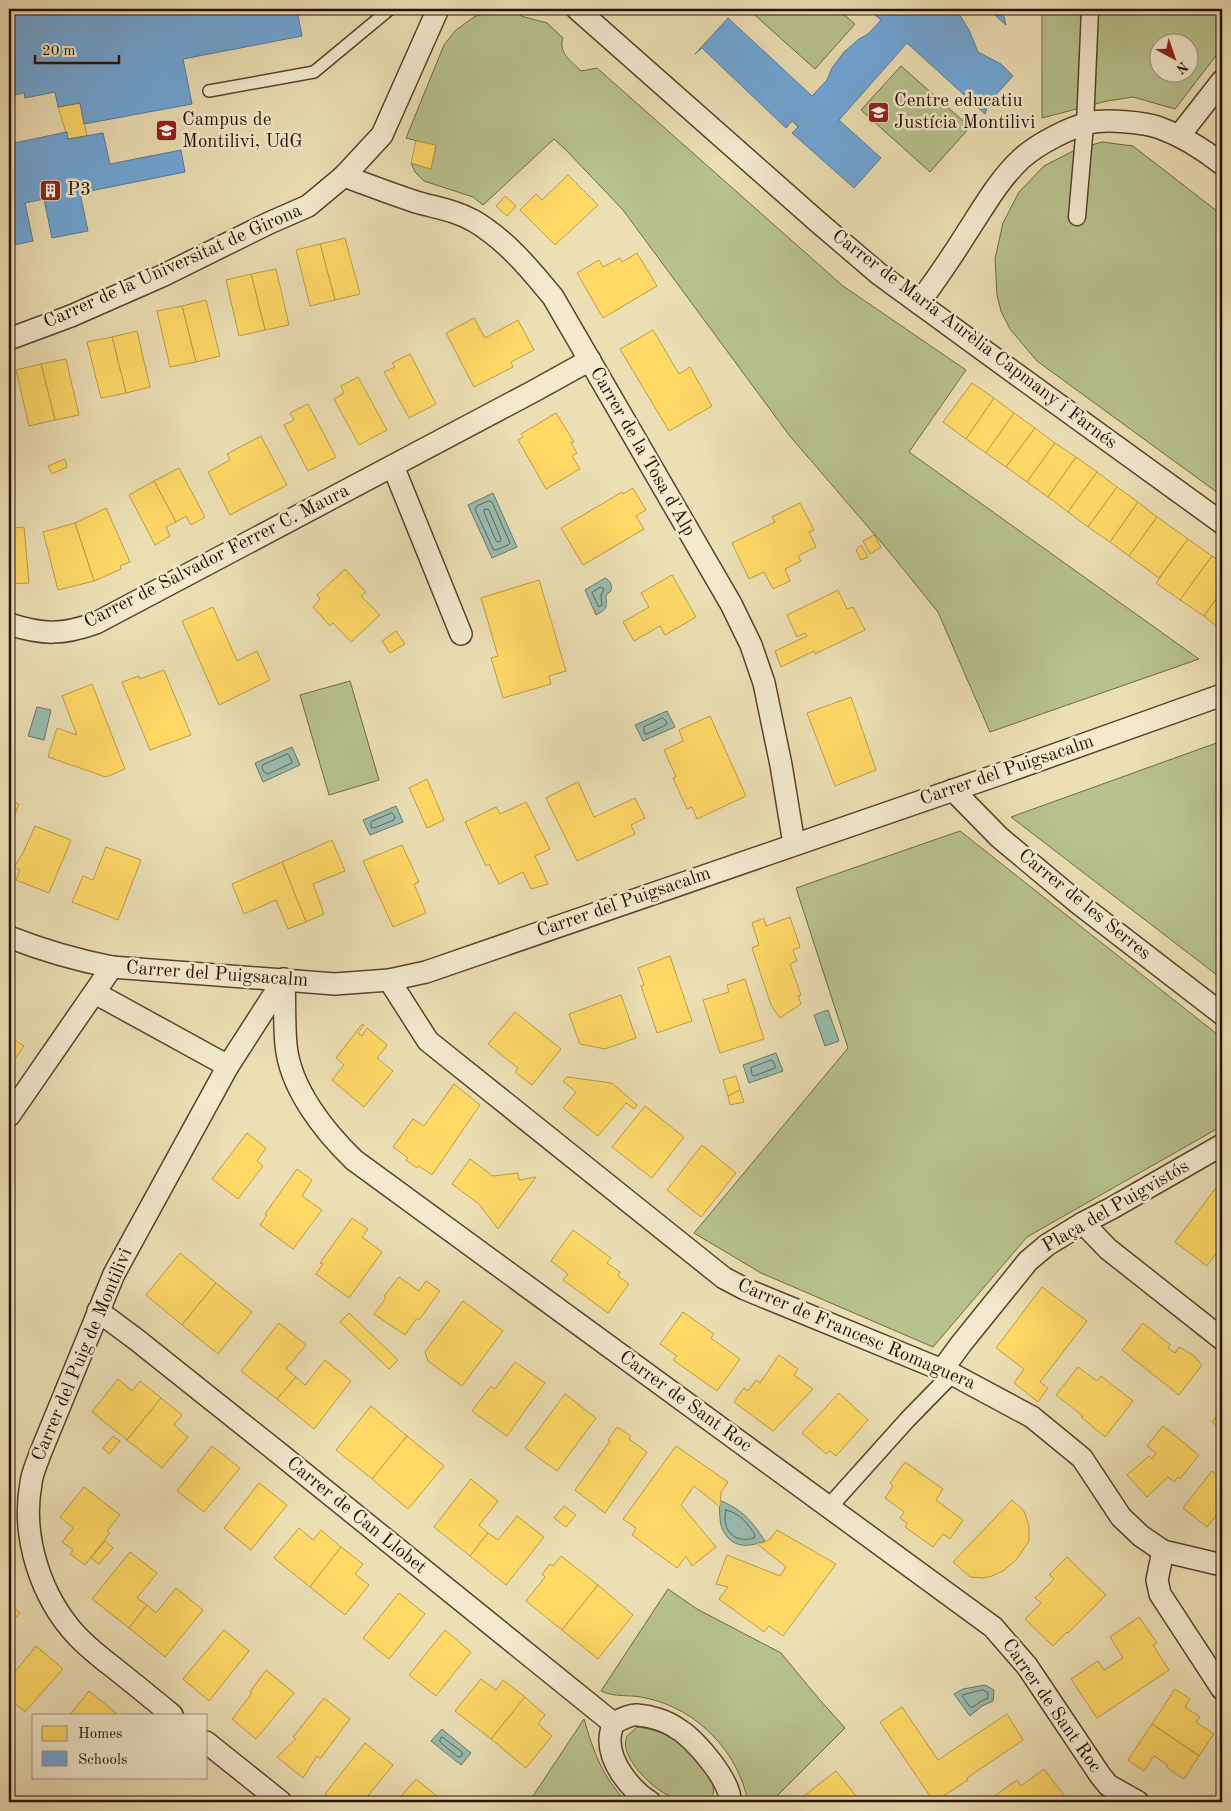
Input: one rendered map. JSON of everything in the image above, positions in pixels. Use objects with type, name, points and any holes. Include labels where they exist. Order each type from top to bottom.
[{"type":"street","name":"Carrer de Maria Aurèlia Capmany i Farnés","points":[[577,9],[879,274],[1222,523]]},
{"type":"street","points":[[1077,217],[1085,125],[1090,9]]},
{"type":"street","name":"Carrer de la Universitat de Girona","points":[[9,339],[71,316],[153,280],[308,206],[344,176],[382,135],[433,10]]},
{"type":"street","points":[[1179,136],[1222,81]]},
{"type":"street","points":[[919,303],[951,258],[995,189],[1022,158],[1042,144],[1067,131],[1089,123],[1105,122],[1139,123],[1159,127],[1179,136],[1222,164]]},
{"type":"street","name":"Carrer de la Tosa d'Alp","points":[[344,176],[418,202],[450,210],[474,221],[512,250],[553,297],[731,604],[751,645],[764,683],[781,765],[794,844]]},
{"type":"street","name":"Carrer de Salvador Ferrer C. Maura","points":[[9,624],[27,630],[52,633],[75,631],[96,623],[590,360]]},
{"type":"street","points":[[393,466],[460,634]]},
{"type":"street","name":"Carrer del Puigsacalm","points":[[9,937],[36,948],[112,967],[335,984],[388,980],[426,972],[1222,695]]},
{"type":"street","name":"Carrer de les Serres","points":[[953,790],[999,837],[1064,891],[1222,1014]]},
{"type":"street","points":[[9,1116],[112,967]]},
{"type":"street","name":"Carrer del Puig de Montilivi","points":[[171,1714],[79,1638],[62,1618],[49,1597],[33,1550],[29,1519],[31,1481],[40,1454],[114,1274],[228,1066],[284,979]]},
{"type":"street","name":"Carrer de Sant Roc","points":[[284,979],[286,1046],[293,1077],[316,1116],[354,1160],[993,1627],[1027,1666],[1108,1785],[1138,1802]]},
{"type":"street","name":"Carrer de Francesc Romaguera","points":[[388,980],[428,1041],[724,1278],[744,1289],[947,1372],[1032,1417],[1082,1458],[1121,1517],[1141,1536],[1163,1551],[1222,1564]]},
{"type":"street","points":[[95,993],[228,1066]]},
{"type":"street","name":"Plaça del Puigvistós","points":[[947,1372],[961,1344],[1028,1261],[1047,1245],[1083,1222],[1112,1208],[1222,1145]]},
{"type":"street","points":[[1083,1222],[1108,1249],[1222,1338]]},
{"type":"street","name":"Carrer de Can Llobet","points":[[98,1311],[280,1454],[613,1723]]},
{"type":"street","points":[[829,1507],[908,1419],[947,1372]]},
{"type":"street","points":[[1163,1551],[1158,1580],[1160,1594],[1222,1689]]},
{"type":"street","points":[[650,1802],[642,1797],[626,1780],[614,1758],[610,1739],[613,1723],[636,1714],[662,1721],[678,1728],[699,1746],[724,1782],[731,1799],[730,1802]]},
{"type":"street","points":[[208,1744],[281,1802]]},
{"type":"lane","points":[[209,91],[314,72],[390,9]]},
{"type":"green space","points":[[494,9],[521,9],[521,16],[547,23],[563,38],[562,48],[564,52],[581,71],[597,68],[843,286],[966,370],[909,452],[1199,659],[990,732],[938,612],[887,549],[789,435],[623,210],[566,150],[554,139],[483,205],[473,197],[424,181],[415,172],[411,163],[431,169],[436,146],[406,138],[444,45],[456,30],[474,17]]},
{"type":"green space","points":[[748,9],[837,9],[855,24],[815,69]]},
{"type":"green space","points":[[1042,9],[1222,9],[1222,48],[1198,79],[1198,32],[1148,32],[1148,82],[1196,82],[1175,109],[1133,97],[1107,101],[1042,118]]},
{"type":"green space","points":[[901,66],[970,127],[930,172],[861,110]]},
{"type":"green space","points":[[1102,142],[1133,146],[1222,215],[1222,496],[1037,361],[1010,329],[1001,311],[997,295],[995,259],[1003,223],[1019,192],[1044,166],[1075,150]]},
{"type":"green space","points":[[350,681],[379,780],[329,795],[300,695]]},
{"type":"green space","points":[[1222,741],[1222,979],[1011,817]]},
{"type":"green space","points":[[960,831],[1222,1038],[1222,1126],[1027,1237],[933,1347],[761,1273],[694,1233],[848,1048],[796,888]]},
{"type":"green space","points":[[668,1589],[697,1609],[781,1653],[845,1728],[771,1802],[748,1802],[743,1783],[725,1750],[698,1722],[665,1704],[646,1698],[601,1691]]},
{"type":"green space","points":[[584,1719],[600,1764],[610,1782],[626,1802],[529,1802]]},
{"type":"green space","points":[[637,1727],[662,1733],[684,1746],[708,1774],[714,1789],[713,1795],[703,1802],[681,1801],[663,1793],[647,1780],[634,1765],[626,1748],[627,1736]]},
{"type":"water","points":[[493,493],[517,547],[492,558],[468,505]]},
{"type":"water","points":[[605,578],[611,583],[611,591],[606,595],[605,609],[596,615],[585,590]]},
{"type":"water","points":[[37,707],[51,710],[44,740],[28,736]]},
{"type":"water","points":[[667,711],[675,727],[643,741],[635,725]]},
{"type":"water","points":[[292,747],[300,765],[263,782],[255,763]]},
{"type":"water","points":[[396,806],[403,822],[370,835],[363,820]]},
{"type":"water","points":[[828,1010],[839,1041],[825,1046],[814,1015]]},
{"type":"water","points":[[776,1053],[783,1071],[749,1083],[743,1065]]},
{"type":"water","points":[[719,1500],[746,1516],[765,1541],[752,1545],[740,1545],[734,1543],[725,1535],[721,1525]]},
{"type":"water","points":[[985,1685],[994,1690],[993,1701],[982,1706],[970,1716],[954,1694],[963,1689]]},
{"type":"water","points":[[442,1729],[471,1753],[461,1765],[431,1741]]},
{"type":"building: Homes","points":[[80,103],[87,136],[68,139],[58,107]]},
{"type":"building: Homes","points":[[416,141],[436,145],[431,169],[411,163]]},
{"type":"building: Homes","points":[[568,175],[598,205],[555,245],[520,210],[536,194],[542,200]]},
{"type":"building: Homes","points":[[505,196],[516,206],[507,216],[496,206]]},
{"type":"building: Homes","points":[[345,238],[360,294],[335,300],[320,244]]},
{"type":"building: Homes","points":[[320,244],[335,300],[310,306],[296,250]]},
{"type":"building: Homes","points":[[637,253],[657,286],[603,318],[577,273],[599,260],[603,267],[620,258],[622,262]]},
{"type":"building: Homes","points":[[276,269],[289,325],[265,330],[251,274]]},
{"type":"building: Homes","points":[[251,274],[265,330],[239,336],[226,280]]},
{"type":"building: Homes","points":[[206,300],[220,356],[196,362],[182,306]]},
{"type":"building: Homes","points":[[182,306],[196,362],[170,367],[157,311]]},
{"type":"building: Homes","points":[[474,318],[485,338],[518,320],[534,350],[511,362],[513,367],[474,387],[446,333]]},
{"type":"building: Homes","points":[[653,330],[679,374],[690,367],[712,406],[669,431],[620,349]]},
{"type":"building: Homes","points":[[137,331],[150,387],[126,393],[112,337]]},
{"type":"building: Homes","points":[[112,337],[126,393],[101,398],[87,342]]},
{"type":"building: Homes","points":[[410,354],[436,404],[409,418],[384,372],[395,367],[392,363]]},
{"type":"building: Homes","points":[[66,359],[79,415],[55,420],[41,364]]},
{"type":"building: Homes","points":[[41,364],[55,420],[29,426],[16,370]]},
{"type":"building: Homes","points":[[358,377],[387,430],[359,445],[334,399],[344,393],[341,386]]},
{"type":"building: Homes","points":[[972,383],[994,398],[966,439],[943,422]]},
{"type":"building: Homes","points":[[994,398],[1014,413],[986,453],[966,439]]},
{"type":"building: Homes","points":[[308,404],[336,457],[308,471],[284,425],[294,420],[290,413]]},
{"type":"building: Homes","points":[[556,413],[574,442],[571,443],[577,453],[572,456],[580,469],[546,489],[518,440],[523,437],[521,434]]},
{"type":"building: Homes","points":[[1014,413],[1035,428],[1006,467],[986,453]]},
{"type":"building: Homes","points":[[1035,428],[1055,443],[1027,482],[1006,467]]},
{"type":"building: Homes","points":[[261,436],[287,485],[230,515],[208,472],[230,460],[227,454]]},
{"type":"building: Homes","points":[[1055,443],[1076,457],[1048,497],[1027,482]]},
{"type":"building: Homes","points":[[1076,457],[1097,472],[1068,512],[1048,497]]},
{"type":"building: Homes","points":[[65,459],[67,467],[52,474],[48,466]]},
{"type":"building: Homes","points":[[179,468],[205,517],[191,525],[186,516],[176,522],[154,481]]},
{"type":"building: Homes","points":[[1097,472],[1117,487],[1088,527],[1068,512]]},
{"type":"building: Homes","points":[[154,481],[176,522],[166,527],[170,536],[155,545],[129,495]]},
{"type":"building: Homes","points":[[1117,487],[1138,502],[1110,542],[1088,527]]},
{"type":"building: Homes","points":[[633,488],[646,510],[636,516],[644,529],[583,565],[561,528],[622,492],[623,494]]},
{"type":"building: Homes","points":[[1138,502],[1157,517],[1129,556],[1110,542]]},
{"type":"building: Homes","points":[[800,503],[814,530],[809,532],[816,547],[798,556],[801,561],[785,569],[790,581],[773,589],[764,572],[749,579],[732,543],[775,522],[772,517]]},
{"type":"building: Homes","points":[[106,508],[130,562],[120,566],[121,569],[94,581],[75,523]]},
{"type":"building: Homes","points":[[1157,517],[1188,539],[1159,578],[1129,556]]},
{"type":"building: Homes","points":[[75,523],[94,581],[58,590],[43,532]]},
{"type":"building: Homes","points":[[24,527],[29,583],[9,584],[9,528]]},
{"type":"building: Homes","points":[[874,535],[881,547],[870,554],[863,541]]},
{"type":"building: Homes","points":[[1188,539],[1212,556],[1180,600],[1156,583]]},
{"type":"building: Homes","points":[[861,545],[868,557],[861,560],[856,550]]},
{"type":"building: Homes","points":[[1212,556],[1222,562],[1222,591],[1204,616],[1180,600]]},
{"type":"building: Homes","points":[[345,569],[366,592],[361,596],[380,615],[351,642],[333,623],[330,626],[313,607],[320,599],[317,595]]},
{"type":"building: Homes","points":[[672,575],[696,617],[665,635],[660,626],[634,641],[623,622],[649,607],[641,593]]},
{"type":"building: Homes","points":[[539,580],[566,671],[549,676],[551,684],[503,698],[491,658],[498,656],[481,598]]},
{"type":"building: Homes","points":[[838,590],[847,609],[853,607],[865,630],[815,654],[814,651],[781,667],[775,651],[807,636],[805,633],[797,637],[787,615]]},
{"type":"building: Homes","points":[[1222,591],[1222,631],[1204,616]]},
{"type":"building: Homes","points":[[213,607],[237,661],[257,651],[270,680],[219,705],[182,621]]},
{"type":"building: Homes","points":[[396,631],[405,644],[390,653],[382,641]]},
{"type":"building: Homes","points":[[164,670],[191,735],[150,750],[122,682],[139,676],[140,679]]},
{"type":"building: Homes","points":[[92,684],[125,769],[106,777],[48,757],[57,728],[77,735],[62,696]]},
{"type":"building: Homes","points":[[851,697],[876,770],[835,786],[807,713]]},
{"type":"building: Homes","points":[[710,716],[746,796],[697,819],[692,807],[687,809],[673,778],[676,777],[664,750],[683,741],[679,730]]},
{"type":"building: Homes","points":[[427,779],[444,820],[427,828],[409,788]]},
{"type":"building: Homes","points":[[578,782],[594,817],[635,798],[645,818],[631,825],[635,834],[577,861],[546,798]]},
{"type":"building: Homes","points":[[9,800],[19,804],[9,830]]},
{"type":"building: Homes","points":[[526,802],[550,849],[535,856],[548,884],[531,889],[523,872],[499,884],[489,864],[486,866],[465,822],[496,807],[500,814]]},
{"type":"building: Homes","points":[[35,826],[71,840],[49,893],[16,880],[20,870],[14,867],[23,853]]},
{"type":"building: Homes","points":[[332,840],[345,871],[313,884],[324,914],[306,922],[282,862]]},
{"type":"building: Homes","points":[[402,845],[419,882],[414,884],[426,913],[393,927],[363,861]]},
{"type":"building: Homes","points":[[106,847],[141,860],[118,920],[72,902],[83,876],[93,880]]},
{"type":"building: Homes","points":[[282,862],[306,922],[288,929],[276,900],[244,914],[232,884]]},
{"type":"building: Homes","points":[[790,917],[800,947],[793,950],[797,961],[790,964],[801,995],[798,996],[801,1004],[780,1018],[771,1005],[752,948],[759,945],[752,923],[764,918],[766,926]]},
{"type":"building: Homes","points":[[670,956],[692,1021],[657,1033],[641,986],[644,985],[638,968]]},
{"type":"building: Homes","points":[[745,979],[764,1039],[720,1053],[703,1000],[729,992],[727,985]]},
{"type":"building: Homes","points":[[621,995],[636,1038],[605,1049],[580,1044],[569,1014]]},
{"type":"building: Homes","points":[[515,1012],[561,1049],[532,1085],[515,1072],[518,1068],[488,1044]]},
{"type":"building: Homes","points":[[362,1024],[364,1025],[358,1033],[362,1036],[367,1028],[387,1045],[377,1058],[393,1071],[364,1107],[332,1080],[344,1065],[336,1058]]},
{"type":"building: Homes","points":[[9,1036],[24,1046],[9,1068]]},
{"type":"building: Homes","points":[[736,1076],[740,1090],[728,1096],[723,1080]]},
{"type":"building: Homes","points":[[567,1077],[612,1083],[637,1105],[634,1109],[626,1103],[598,1136],[563,1108],[576,1092],[563,1081]]},
{"type":"building: Homes","points":[[454,1084],[480,1105],[432,1175],[419,1166],[417,1168],[406,1160],[408,1158],[393,1147],[413,1119],[424,1126]]},
{"type":"building: Homes","points":[[740,1090],[744,1102],[730,1105],[728,1096]]},
{"type":"building: Homes","points":[[645,1106],[684,1137],[652,1178],[612,1147]]},
{"type":"building: Homes","points":[[247,1133],[266,1148],[257,1161],[263,1166],[238,1199],[212,1179]]},
{"type":"building: Homes","points":[[702,1145],[736,1173],[701,1217],[667,1190]]},
{"type":"building: Homes","points":[[470,1159],[493,1176],[518,1173],[519,1180],[536,1177],[498,1229],[479,1204],[452,1184]]},
{"type":"building: Homes","points":[[297,1169],[312,1180],[302,1196],[322,1210],[293,1249],[260,1225],[267,1215],[265,1214]]},
{"type":"building: Homes","points":[[1215,1189],[1222,1195],[1222,1245],[1207,1266],[1175,1242]]},
{"type":"building: Homes","points":[[352,1218],[368,1229],[362,1237],[382,1252],[349,1298],[316,1274],[323,1264],[320,1263]]},
{"type":"building: Homes","points":[[573,1230],[611,1258],[607,1263],[620,1272],[618,1276],[629,1284],[608,1313],[563,1280],[568,1274],[551,1261]]},
{"type":"building: Homes","points":[[180,1253],[216,1283],[182,1325],[146,1295]]},
{"type":"building: Homes","points":[[399,1277],[419,1291],[426,1281],[440,1291],[419,1320],[417,1318],[405,1335],[374,1314],[386,1298],[384,1296]]},
{"type":"building: Homes","points":[[216,1283],[252,1312],[218,1354],[182,1325]]},
{"type":"building: Homes","points":[[1042,1287],[1087,1321],[1040,1382],[1048,1388],[1038,1402],[1014,1383],[1024,1369],[996,1348]]},
{"type":"building: Homes","points":[[463,1301],[503,1331],[462,1386],[428,1361],[425,1352]]},
{"type":"building: Homes","points":[[683,1312],[714,1334],[711,1338],[740,1359],[717,1391],[673,1360],[677,1356],[660,1344]]},
{"type":"building: Homes","points":[[349,1313],[398,1360],[389,1369],[340,1322]]},
{"type":"building: Homes","points":[[279,1323],[306,1345],[286,1369],[296,1377],[277,1399],[241,1371]]},
{"type":"building: Homes","points":[[1143,1323],[1168,1343],[1170,1345],[1168,1348],[1175,1353],[1179,1347],[1193,1355],[1202,1365],[1179,1395],[1122,1350]]},
{"type":"building: Homes","points":[[779,1355],[798,1369],[794,1375],[813,1389],[773,1431],[734,1402],[744,1388],[748,1391],[756,1380],[760,1383]]},
{"type":"building: Homes","points":[[325,1360],[351,1381],[314,1429],[277,1399],[296,1377],[305,1385]]},
{"type":"building: Homes","points":[[515,1362],[545,1383],[507,1436],[472,1411],[491,1386],[495,1389]]},
{"type":"building: Homes","points":[[1078,1367],[1097,1381],[1101,1376],[1133,1401],[1105,1437],[1081,1417],[1083,1416],[1056,1395]]},
{"type":"building: Homes","points":[[118,1379],[132,1391],[140,1381],[161,1398],[127,1440],[92,1412]]},
{"type":"building: Homes","points":[[839,1393],[868,1420],[836,1456],[830,1451],[826,1454],[802,1433]]},
{"type":"building: Homes","points":[[565,1394],[596,1418],[557,1471],[525,1448]]},
{"type":"building: Homes","points":[[161,1398],[182,1415],[174,1425],[188,1437],[162,1468],[127,1440]]},
{"type":"building: Homes","points":[[371,1406],[407,1436],[372,1479],[336,1450]]},
{"type":"building: Homes","points":[[1222,1409],[1222,1430],[1212,1422]]},
{"type":"building: Homes","points":[[1163,1426],[1199,1455],[1180,1479],[1178,1477],[1174,1482],[1168,1477],[1147,1497],[1127,1475],[1149,1456],[1152,1459],[1156,1453],[1147,1446]]},
{"type":"building: Homes","points":[[617,1427],[631,1436],[629,1439],[647,1452],[605,1513],[575,1490],[610,1441],[608,1440]]},
{"type":"building: Homes","points":[[113,1436],[120,1441],[109,1454],[103,1448]]},
{"type":"building: Homes","points":[[407,1436],[444,1466],[408,1509],[372,1479]]},
{"type":"building: Homes","points":[[212,1446],[240,1468],[204,1512],[177,1491]]},
{"type":"building: Homes","points":[[676,1446],[728,1482],[721,1492],[720,1507],[694,1486],[681,1505],[716,1547],[692,1566],[686,1556],[677,1568],[632,1535],[636,1528],[623,1519]]},
{"type":"building: Homes","points":[[905,1462],[943,1489],[936,1500],[963,1520],[950,1539],[943,1534],[933,1547],[905,1527],[907,1523],[900,1518],[904,1512],[885,1498],[893,1486],[890,1483]]},
{"type":"building: Homes","points":[[1212,1471],[1222,1480],[1222,1515],[1219,1512],[1207,1527],[1183,1508]]},
{"type":"building: Homes","points":[[471,1479],[498,1501],[479,1525],[488,1533],[470,1556],[434,1527]]},
{"type":"building: Homes","points":[[259,1483],[287,1505],[251,1550],[224,1528]]},
{"type":"building: Homes","points":[[84,1487],[120,1515],[107,1531],[110,1533],[85,1565],[70,1554],[73,1550],[62,1542],[73,1528],[60,1517]]},
{"type":"building: Homes","points":[[1012,1500],[1024,1511],[1029,1526],[1029,1541],[1016,1560],[1003,1571],[983,1578],[970,1577],[953,1562]]},
{"type":"building: Homes","points":[[564,1506],[576,1515],[566,1527],[554,1518]]},
{"type":"building: Homes","points":[[517,1516],[544,1537],[506,1585],[470,1556],[488,1533],[498,1540]]},
{"type":"building: Homes","points":[[299,1528],[313,1540],[321,1530],[341,1547],[310,1587],[274,1558]]},
{"type":"building: Homes","points":[[777,1530],[836,1564],[783,1636],[769,1626],[764,1632],[719,1599],[728,1587],[716,1584],[727,1555],[780,1576],[786,1567],[756,1543],[762,1543],[770,1539]]},
{"type":"building: Homes","points":[[105,1541],[113,1548],[99,1564],[91,1558]]},
{"type":"building: Homes","points":[[341,1547],[363,1564],[355,1574],[369,1585],[345,1615],[310,1587]]},
{"type":"building: Homes","points":[[130,1552],[157,1573],[137,1598],[147,1605],[129,1628],[92,1599]]},
{"type":"building: Homes","points":[[561,1556],[598,1585],[562,1630],[526,1601],[545,1577],[542,1574],[550,1564],[553,1566]]},
{"type":"building: Homes","points":[[1067,1557],[1106,1595],[1053,1646],[1025,1619],[1041,1603],[1035,1598],[1054,1579],[1049,1575]]},
{"type":"building: Homes","points":[[598,1585],[633,1615],[598,1659],[562,1630]]},
{"type":"building: Homes","points":[[176,1588],[203,1610],[165,1657],[129,1628],[147,1605],[156,1613]]},
{"type":"building: Homes","points":[[399,1593],[425,1614],[389,1659],[363,1638]]},
{"type":"building: Homes","points":[[9,1602],[20,1613],[9,1624]]},
{"type":"building: Homes","points":[[1139,1617],[1157,1643],[1153,1645],[1169,1670],[1097,1718],[1071,1679],[1098,1661],[1104,1670],[1123,1658],[1110,1637]]},
{"type":"building: Homes","points":[[224,1630],[249,1651],[209,1701],[183,1679]]},
{"type":"building: Homes","points":[[445,1630],[471,1652],[436,1696],[409,1675]]},
{"type":"building: Homes","points":[[36,1646],[63,1669],[25,1712],[9,1698],[9,1679]]},
{"type":"building: Homes","points":[[266,1670],[294,1693],[256,1739],[232,1719],[252,1693],[250,1692]]},
{"type":"building: Homes","points":[[481,1679],[496,1690],[503,1680],[525,1697],[491,1739],[455,1711]]},
{"type":"building: Homes","points":[[1175,1689],[1190,1699],[1185,1707],[1200,1717],[1196,1722],[1214,1734],[1199,1756],[1152,1724]]},
{"type":"building: Homes","points":[[89,1691],[116,1713],[115,1714],[71,1714]]},
{"type":"building: Homes","points":[[525,1697],[545,1715],[538,1724],[552,1736],[526,1768],[491,1739]]},
{"type":"building: Homes","points":[[324,1698],[350,1719],[320,1759],[317,1756],[303,1778],[277,1757],[296,1739],[293,1737]]},
{"type":"building: Homes","points":[[902,1707],[938,1760],[1007,1714],[1023,1740],[934,1802],[880,1722]]},
{"type":"building: Homes","points":[[1152,1724],[1199,1756],[1184,1779],[1154,1756],[1144,1771],[1128,1760]]},
{"type":"building: Homes","points":[[365,1743],[393,1765],[363,1802],[335,1802],[325,1794]]},
{"type":"building: Homes","points":[[1044,1769],[1069,1802],[986,1802],[1017,1780],[1021,1786]]},
{"type":"building: Homes","points":[[836,1771],[857,1797],[850,1802],[796,1802]]},
{"type":"building: Homes","points":[[416,1779],[444,1802],[396,1802]]},
{"type":"building: Schools","points":[[9,9],[303,9],[297,10],[302,36],[183,59],[192,104],[84,124],[80,103],[58,107],[55,92],[25,98],[24,93],[9,96]]},
{"type":"building: Schools","points":[[868,9],[956,9],[969,30],[978,52],[1001,64],[1013,76],[992,99],[990,98],[985,114],[907,43],[839,120],[881,158],[854,188],[792,133],[798,127],[792,121],[786,128],[702,48],[695,54],[728,18],[812,96],[827,80],[832,68],[844,52],[868,34],[881,20]]},
{"type":"building: Schools","points":[[988,9],[1002,9],[1006,25]]},
{"type":"building: Schools","name":"P3","points":[[67,132],[68,139],[103,133],[110,164],[181,150],[185,172],[80,193],[88,231],[52,238],[44,199],[25,203],[33,241],[9,246],[9,144]]},
{"type":"place","name":"Centre educatiu Justícia Montilivi","points":[[878,112]]},
{"type":"place","name":"Campus de Montilivi, UdG","points":[[166,131]]},
{"type":"place","name":"P3","points":[[51,190]]}]
